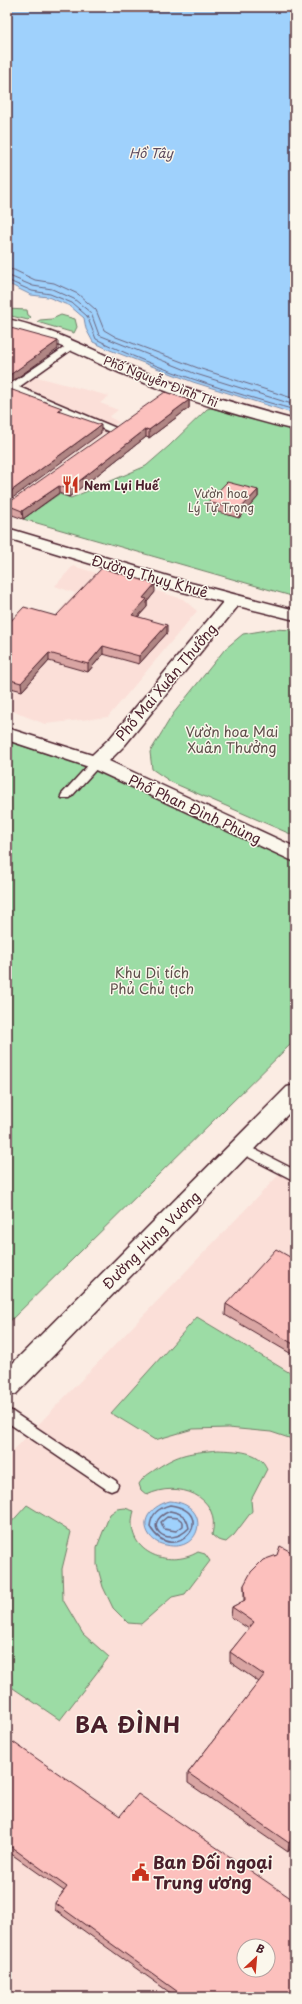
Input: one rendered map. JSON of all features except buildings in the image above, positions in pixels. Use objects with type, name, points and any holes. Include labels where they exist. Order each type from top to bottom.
[{"type":"main road","name":"Phố Nguyễn Đình Thi","points":[[7,324],[21,326],[48,334],[170,391],[295,425]]},
{"type":"main road","name":"Đường Thụy Khuê","points":[[7,533],[234,600],[295,615]]},
{"type":"main road","name":"Phố Mai Xuân Thưởng","points":[[96,763],[118,741],[234,600]]},
{"type":"main road","name":"Phố Phan Đình Phùng","points":[[7,734],[96,763],[295,855]]},
{"type":"main road","name":"Đường Hùng Vương","points":[[7,1386],[295,1093]]},
{"type":"lane","points":[[9,389],[74,345]]},
{"type":"lane","points":[[9,389],[113,430]]},
{"type":"lane","points":[[66,796],[96,763]]},
{"type":"lane","points":[[242,1148],[295,1176]]},
{"type":"lane","points":[[7,1414],[111,1485]]},
{"type":"shaded area","points":[[7,369],[109,396],[100,403],[118,410],[109,417],[119,422],[7,503]]},
{"type":"shaded area","points":[[73,566],[183,599],[197,611],[108,717],[45,724],[7,709],[7,672],[75,593],[55,586]]},
{"type":"shaded area","points":[[295,1158],[295,1997],[7,1997],[7,1457]]},
{"type":"green space","points":[[7,309],[27,310],[28,315],[31,317],[28,320],[7,315]]},
{"type":"green space","points":[[61,315],[75,319],[77,327],[74,333],[37,322],[40,320],[52,319]]},
{"type":"green space","name":"Vườn hoa Lý Tự Trọng","points":[[211,408],[295,430],[295,597],[23,519],[59,494],[71,498],[146,466],[207,409]]},
{"type":"green space","name":"Vườn hoa Mai Xuân Thưởng","points":[[273,629],[295,630],[295,836],[171,782],[152,769],[150,752],[173,714],[225,649],[243,634]]},
{"type":"green space","name":"Khu Di tích Phủ Chủ tịch","points":[[7,741],[81,765],[295,861],[295,1040],[7,1324]]},
{"type":"green space","points":[[197,1317],[295,1376],[295,1440],[271,1432],[228,1428],[193,1429],[155,1440],[111,1413]]},
{"type":"green space","points":[[218,1450],[239,1451],[253,1455],[264,1463],[267,1469],[251,1500],[252,1511],[234,1535],[226,1542],[218,1540],[212,1535],[213,1521],[210,1510],[204,1501],[194,1494],[171,1489],[147,1495],[141,1490],[139,1484],[149,1474],[172,1460],[192,1453]]},
{"type":"green space","points":[[27,1505],[71,1532],[62,1569],[63,1600],[83,1634],[109,1657],[60,1720],[7,1684],[7,1527]]},
{"type":"green space","points":[[125,1508],[134,1511],[132,1525],[135,1537],[141,1546],[150,1553],[161,1557],[174,1559],[186,1557],[198,1552],[205,1554],[210,1561],[185,1594],[172,1597],[141,1624],[128,1623],[113,1608],[103,1587],[97,1565],[97,1547],[110,1514],[117,1509]]},
{"type":"water","name":"Hồ Tây","points":[[7,7],[295,7],[295,414],[193,382],[110,350],[93,342],[86,329],[84,318],[70,306],[48,297],[31,295],[7,283]]},
{"type":"water","points":[[170,1501],[184,1504],[193,1510],[197,1519],[198,1528],[194,1536],[188,1542],[178,1546],[166,1545],[157,1542],[150,1536],[147,1530],[147,1519],[153,1509]]},
{"type":"place","name":"Nem Lụi Huế","points":[[71,485]]},
{"type":"place","name":"Ban Đối ngoại Trung ương","points":[[140,1872]]},
{"type":"district","name":"BA ĐÌNH","points":[[128,1723]]}]
